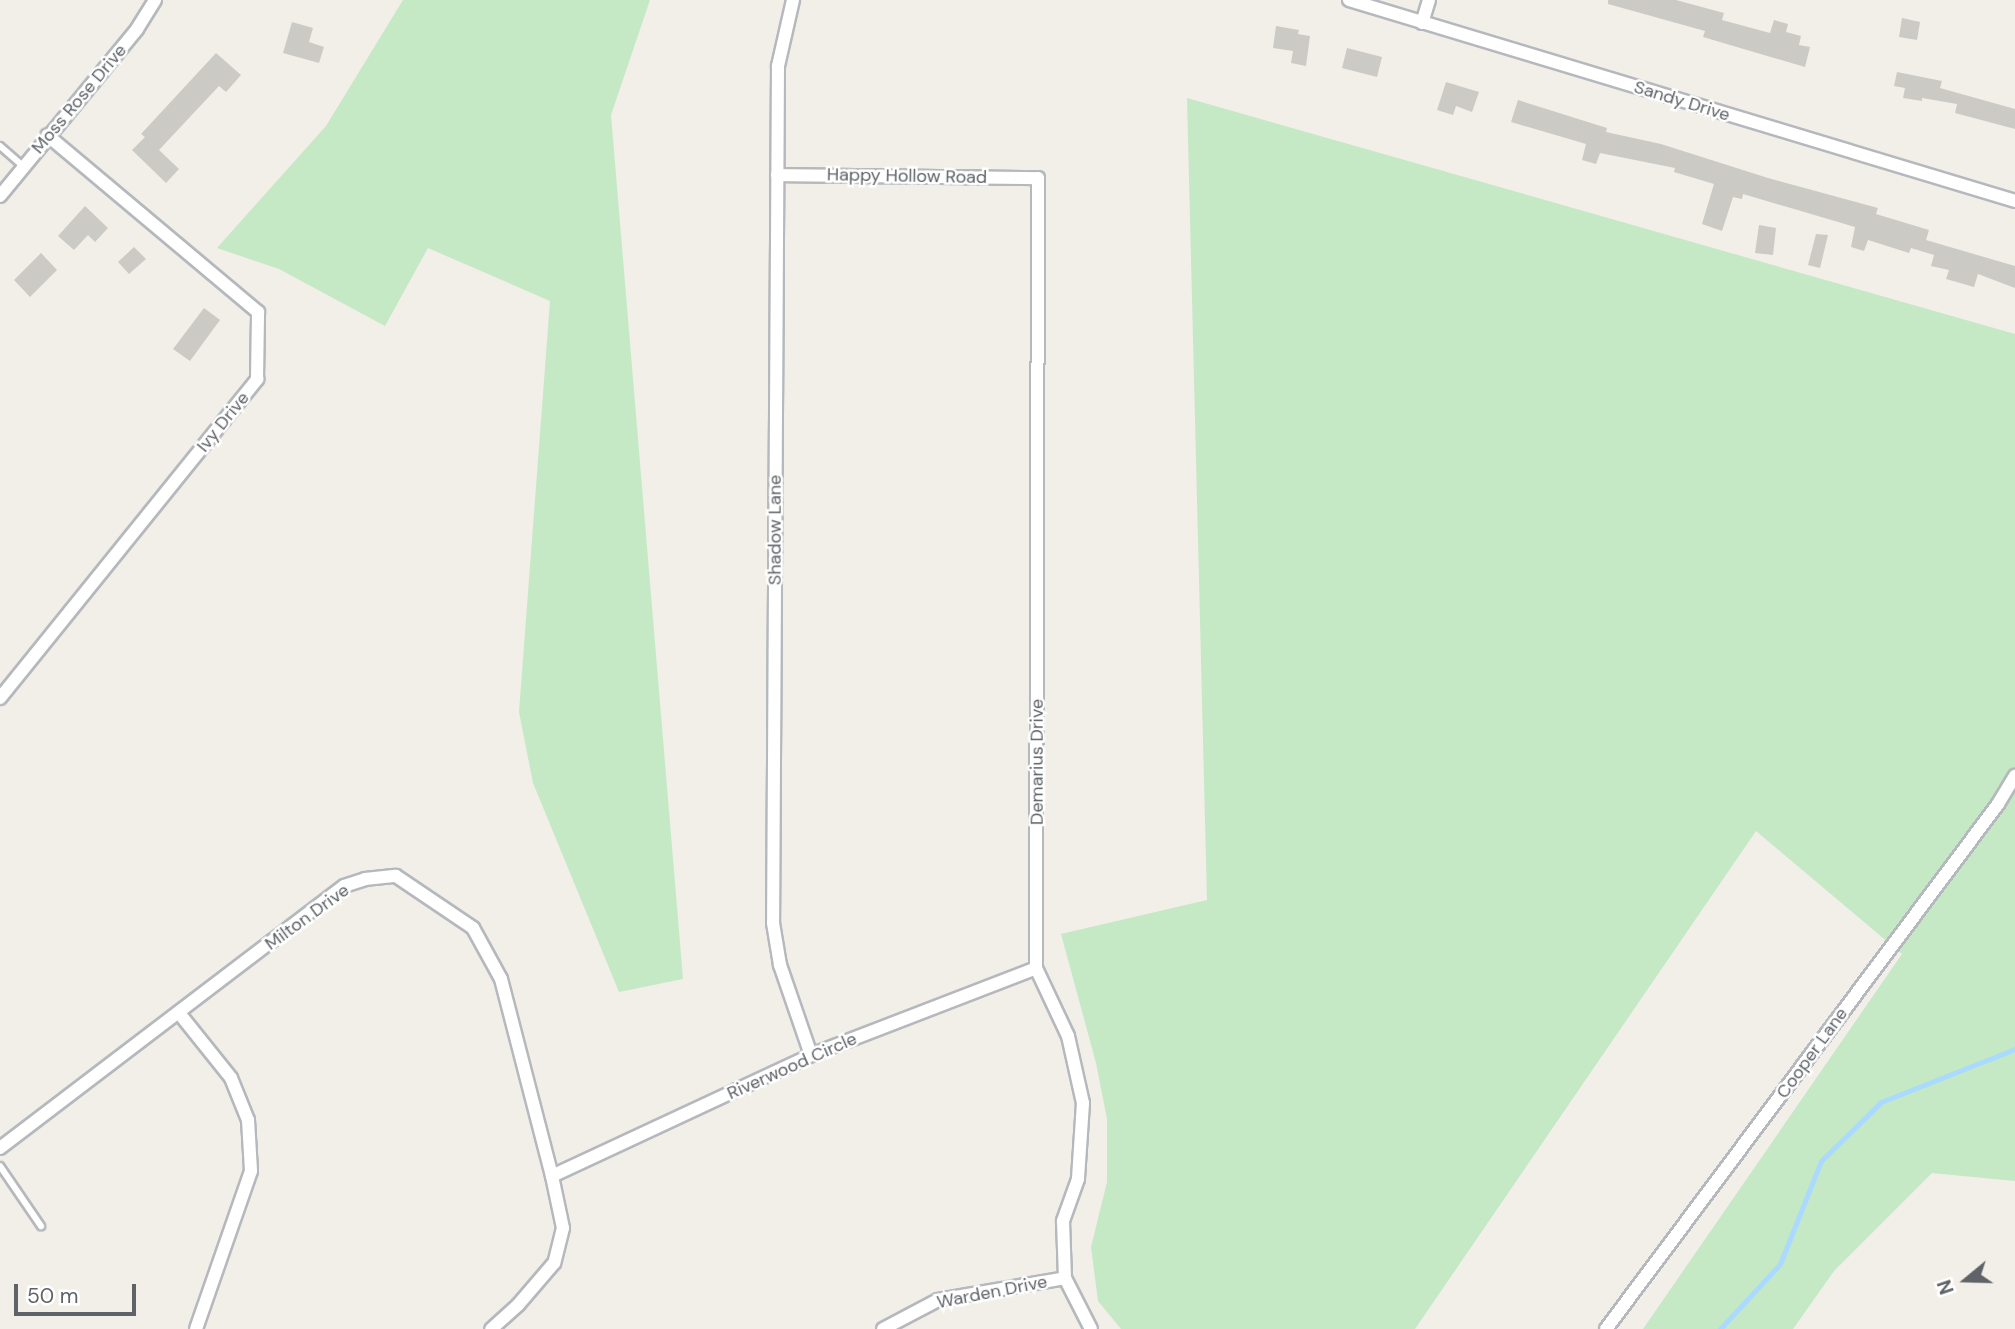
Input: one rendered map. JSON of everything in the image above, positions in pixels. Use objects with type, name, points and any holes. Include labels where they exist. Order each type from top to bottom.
[{"type":"street","name":"Moss Rose Drive","points":[[0,196],[47,135],[137,29],[155,0]]},
{"type":"street","name":"Shadow Lane","points":[[793,0],[778,66],[773,923],[779,965],[811,1055]]},
{"type":"street","name":"Sandy Drive","points":[[1349,0],[2015,201]]},
{"type":"street","points":[[1422,23],[1429,0]]},
{"type":"street","name":"Ivy Drive","points":[[0,698],[257,379],[260,341],[258,312],[47,135]]},
{"type":"street","name":"Happy Hollow Road","points":[[777,175],[1038,178]]},
{"type":"street","name":"Demarius Drive","points":[[1038,178],[1036,968],[1068,1036],[1083,1104],[1078,1179],[1063,1221],[1065,1278],[1091,1329]]},
{"type":"street","name":"Cooper Lane","points":[[1606,1329],[1998,804],[2015,776]]},
{"type":"street","name":"Milton Drive","points":[[0,1148],[344,886],[365,879],[396,876],[473,928],[501,979],[563,1228],[554,1263],[518,1305],[491,1329]]},
{"type":"street","name":"Riverwood Circle","points":[[552,1176],[811,1055],[1036,968]]},
{"type":"street","points":[[180,1013],[231,1078],[248,1120],[251,1171],[196,1329]]},
{"type":"street","name":"Warden Drive","points":[[883,1329],[938,1300],[1065,1278]]},
{"type":"lane","points":[[0,146],[23,166]]},
{"type":"lane","points":[[0,1166],[41,1226]]},
{"type":"green space","points":[[403,0],[650,0],[611,115],[683,979],[619,992],[533,783],[519,712],[550,301],[428,248],[385,326],[279,269],[217,248],[326,126]]},
{"type":"green space","points":[[1187,98],[2015,334],[2015,1181],[1932,1173],[1834,1271],[1793,1329],[1643,1329],[1902,954],[1756,831],[1415,1329],[1121,1329],[1098,1301],[1091,1247],[1107,1182],[1107,1119],[1096,1063],[1061,934],[1207,900]]},
{"type":"building","points":[[1608,0],[1676,0],[1724,13],[1722,20],[1770,33],[1774,20],[1788,24],[1786,32],[1801,36],[1799,45],[1810,47],[1805,67],[1703,37],[1705,31],[1608,4]]},
{"type":"building","points":[[1902,18],[1920,22],[1917,40],[1899,37]]},
{"type":"building","points":[[292,22],[313,28],[309,42],[324,47],[319,63],[283,53]]},
{"type":"building","points":[[1276,26],[1299,30],[1298,34],[1310,36],[1306,66],[1291,63],[1293,51],[1273,48]]},
{"type":"building","points":[[1347,48],[1382,57],[1377,77],[1342,68]]},
{"type":"building","points":[[216,53],[241,75],[226,92],[219,86],[159,150],[179,169],[166,183],[132,150],[145,137],[141,134]]},
{"type":"building","points":[[1897,72],[1942,81],[1940,88],[2015,109],[2015,129],[1955,113],[1957,104],[1903,98],[1905,88],[1894,86]]},
{"type":"building","points":[[1446,82],[1479,92],[1472,112],[1456,106],[1453,115],[1437,110]]},
{"type":"building","points":[[1518,100],[1607,128],[1606,132],[1661,144],[1768,178],[1878,208],[1876,214],[1929,230],[1926,240],[2015,266],[2015,288],[1978,274],[1974,287],[1946,279],[1949,270],[1931,266],[1934,255],[1911,248],[1909,253],[1868,240],[1864,251],[1851,247],[1855,227],[1743,194],[1742,199],[1733,197],[1722,231],[1702,224],[1714,184],[1674,172],[1675,168],[1600,153],[1596,164],[1582,160],[1586,144],[1511,122]]},
{"type":"building","points":[[85,206],[108,228],[95,242],[88,235],[74,250],[58,236]]},
{"type":"building","points":[[1759,225],[1776,228],[1773,255],[1755,253]]},
{"type":"building","points":[[1816,234],[1828,235],[1820,268],[1808,265]]},
{"type":"building","points":[[134,247],[146,259],[129,274],[118,262]]},
{"type":"building","points":[[41,253],[57,270],[30,297],[14,280]]},
{"type":"building","points":[[204,308],[220,320],[190,361],[173,349]]},
{"type":"waterway","points":[[1720,1329],[1780,1264],[1821,1161],[1881,1102],[2015,1049]]}]
